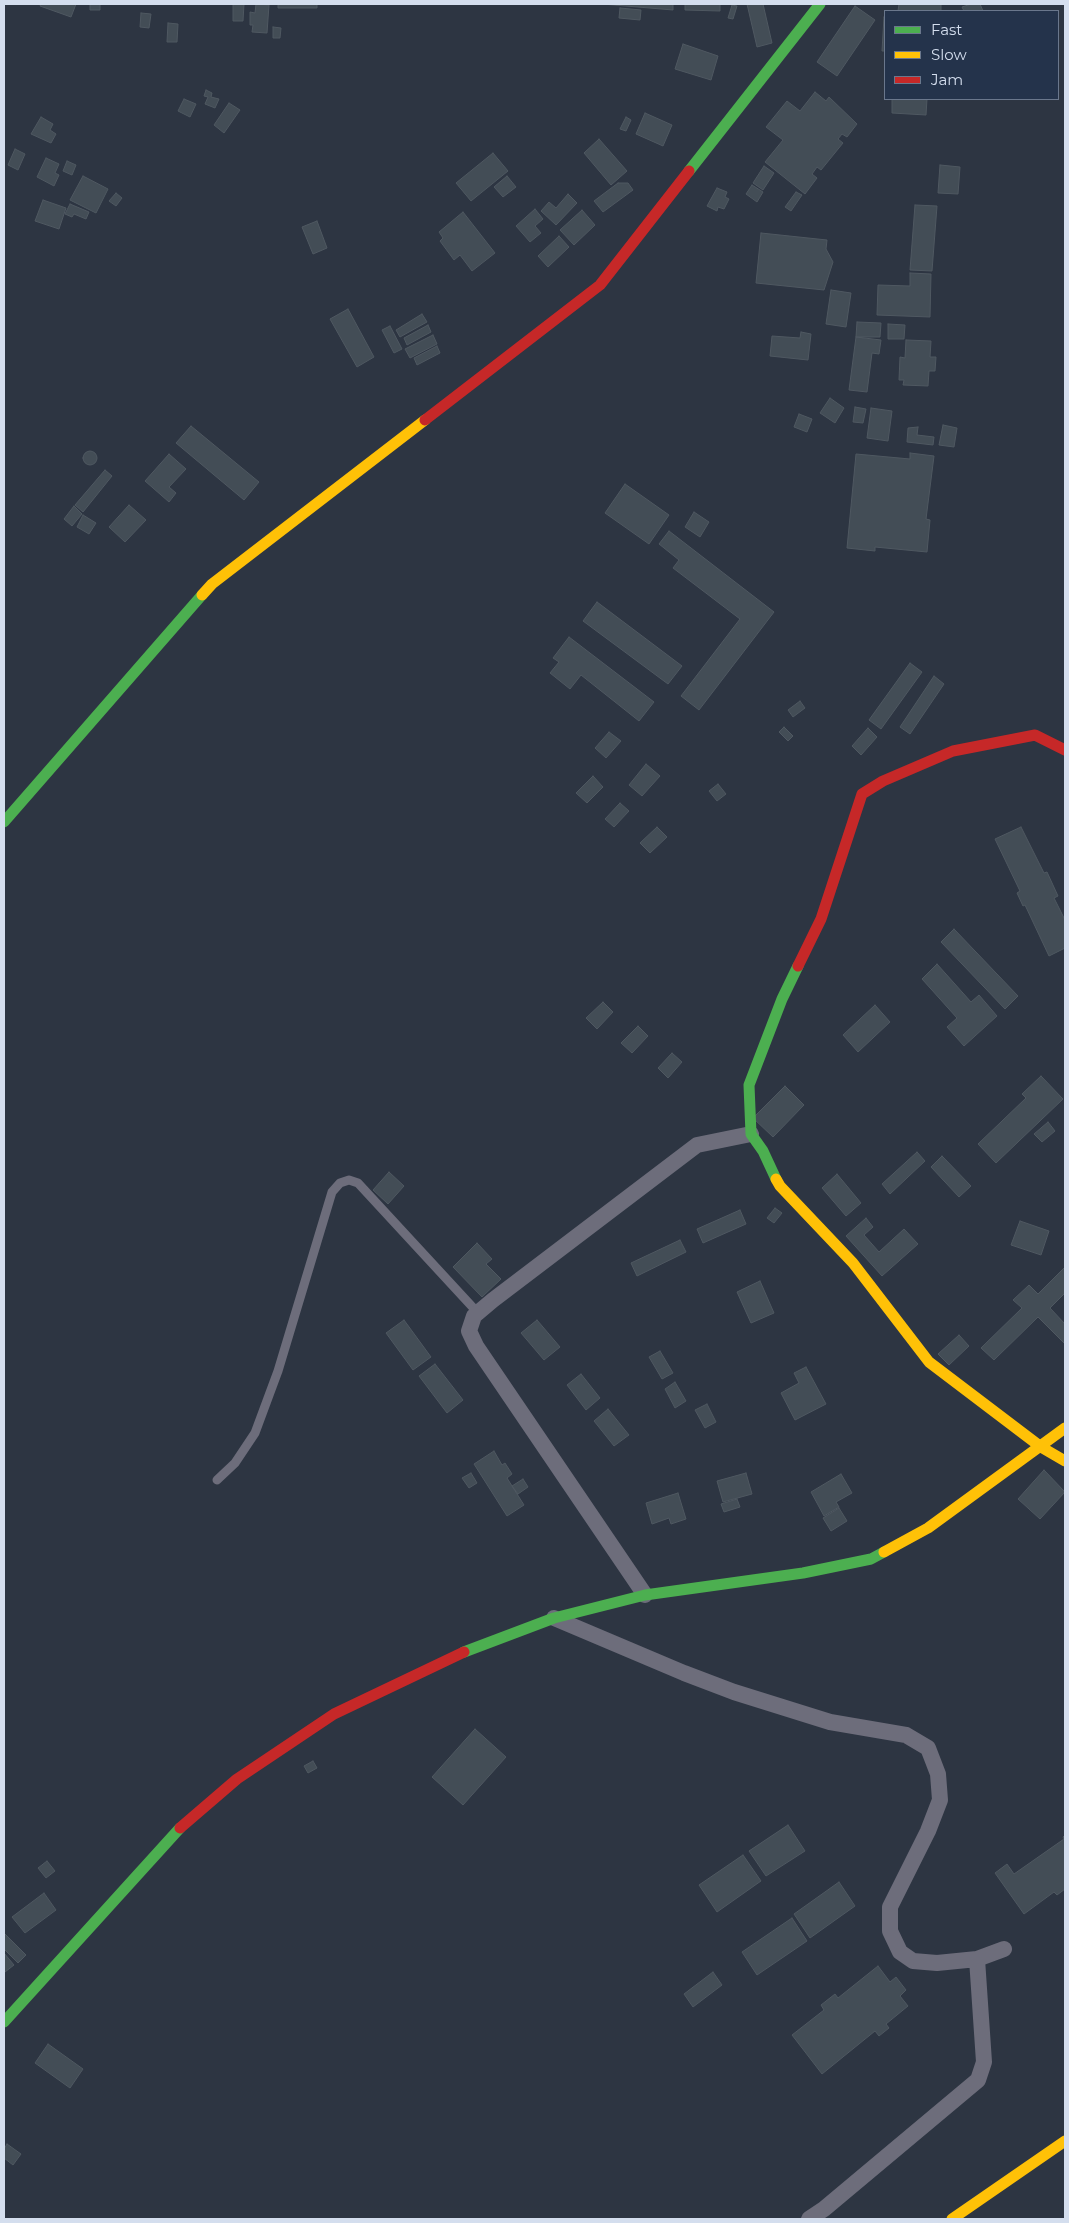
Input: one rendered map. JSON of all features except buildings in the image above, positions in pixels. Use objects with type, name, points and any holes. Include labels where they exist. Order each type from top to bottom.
[{"type":"main road","points":[[4,822],[212,584],[600,285],[820,4]]},
{"type":"main road","points":[[1065,750],[1035,735],[953,752],[884,781],[862,794],[821,919],[782,999],[749,1085],[751,1134],[763,1151],[780,1186],[853,1263],[929,1362],[1041,1447],[1065,1461]]},
{"type":"main road","points":[[4,2022],[173,1834],[237,1779],[334,1714],[470,1649],[554,1618],[646,1595],[803,1573],[871,1559],[928,1528],[1065,1428]]},
{"type":"main road","points":[[952,2219],[1065,2141]]},
{"type":"street","points":[[646,1595],[476,1346],[469,1331],[474,1316],[478,1312],[697,1145],[751,1134]]},
{"type":"street","points":[[554,1618],[734,1692],[830,1722],[906,1735],[928,1748],[938,1774],[940,1800],[928,1832],[890,1907],[890,1931],[900,1952],[913,1960],[937,1963],[976,1959],[1004,1948]]},
{"type":"street","points":[[809,2219],[824,2209],[978,2080],[984,2062],[976,1959]]},
{"type":"lane","points":[[217,1480],[235,1463],[255,1433],[278,1371],[332,1192],[340,1184],[349,1180],[358,1183],[478,1312]]},
{"type":"traffic: fast","points":[[689,171],[820,4]]},
{"type":"traffic: fast","points":[[4,822],[202,595]]},
{"type":"traffic: fast","points":[[776,1179],[763,1151],[751,1134],[749,1085],[782,999],[798,966]]},
{"type":"traffic: fast","points":[[464,1652],[554,1618],[645,1595],[803,1573],[871,1559],[884,1552]]},
{"type":"traffic: fast","points":[[4,2022],[180,1828]]},
{"type":"traffic: slow","points":[[202,595],[212,584],[425,420]]},
{"type":"traffic: slow","points":[[776,1179],[780,1186],[853,1263],[929,1362],[1041,1447],[1065,1461]]},
{"type":"traffic: slow","points":[[884,1552],[928,1528],[1065,1428]]},
{"type":"traffic: slow","points":[[952,2219],[1065,2141]]},
{"type":"traffic: jam","points":[[425,420],[600,285],[689,171]]},
{"type":"traffic: jam","points":[[798,966],[821,919],[862,794],[883,781],[953,751],[1035,735],[1065,750]]},
{"type":"traffic: jam","points":[[180,1828],[237,1779],[334,1714],[464,1652]]}]
